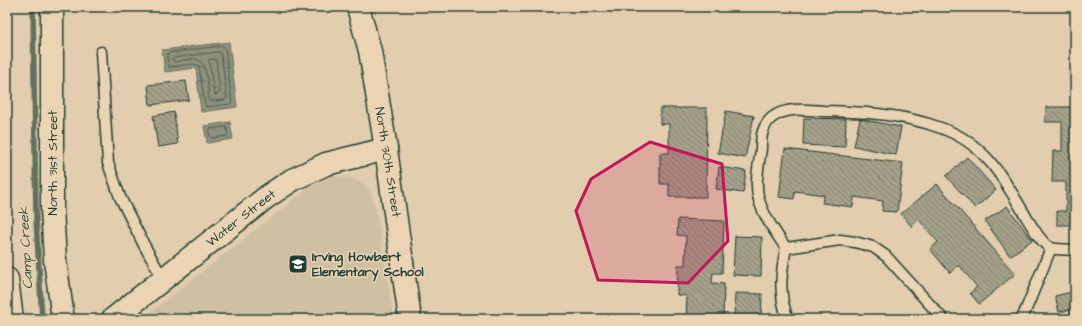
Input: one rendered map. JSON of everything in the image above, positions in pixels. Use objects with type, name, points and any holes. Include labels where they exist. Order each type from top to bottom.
[{"type":"main road","name":"North 31st Street","points":[[52,7],[52,208],[55,260],[63,319]]},
{"type":"main road","name":"North 30th Street","points":[[358,7],[370,51],[386,149],[410,319]]},
{"type":"main road","name":"Water Street","points":[[123,316],[163,279],[268,196],[292,180],[326,164],[386,149]]},
{"type":"main road","points":[[7,280],[12,319]]},
{"type":"lane","points":[[101,52],[108,163],[120,197],[163,279]]},
{"type":"lane","points":[[788,319],[782,296],[781,274],[786,248],[767,218],[759,201],[757,188],[763,132],[767,123],[775,115],[785,111],[872,112],[906,118],[941,128],[964,138],[982,152],[998,171],[1039,237],[1050,248],[1075,250]]},
{"type":"lane","points":[[786,248],[840,240],[855,242],[872,247],[886,256],[943,319]]},
{"type":"lane","points":[[1022,319],[1050,248]]},
{"type":"highlighted area","points":[[650,142],[722,164],[728,241],[688,283],[598,280],[576,211],[591,179]]},
{"type":"shaded area","name":"Irving Howbert Elementary School","points":[[333,176],[352,178],[362,183],[370,190],[376,209],[394,319],[142,319],[311,186]]},
{"type":"water","points":[[229,42],[237,107],[201,112],[196,68],[165,72],[162,50]]},
{"type":"water","points":[[230,122],[233,139],[207,143],[204,126]]},
{"type":"building","points":[[186,81],[189,100],[150,105],[148,85]]},
{"type":"building","points":[[1046,107],[1075,107],[1075,225],[1057,225],[1057,211],[1066,211],[1066,182],[1052,182],[1053,151],[1062,151],[1062,122],[1045,122]]},
{"type":"building","points":[[660,108],[707,108],[706,197],[669,197],[669,184],[660,184],[660,153],[669,153],[669,124],[660,124]]},
{"type":"building","points":[[726,111],[754,116],[745,158],[718,153]]},
{"type":"building","points":[[174,112],[178,144],[158,147],[153,116]]},
{"type":"building","points":[[804,118],[846,119],[845,147],[803,145]]},
{"type":"building","points":[[860,119],[901,127],[896,155],[854,146]]},
{"type":"building","points":[[785,149],[903,163],[897,212],[882,211],[883,201],[854,197],[853,207],[822,203],[824,195],[795,191],[794,199],[779,197]]},
{"type":"building","points":[[967,157],[996,190],[975,208],[946,176]]},
{"type":"building","points":[[719,167],[746,171],[743,193],[716,189]]},
{"type":"building","points":[[937,184],[1015,274],[979,304],[970,293],[977,287],[959,265],[950,273],[930,249],[938,242],[919,220],[912,227],[901,214]]},
{"type":"building","points":[[1007,206],[1032,240],[1010,256],[985,221]]},
{"type":"building","points":[[678,219],[724,221],[722,273],[713,273],[712,283],[724,284],[723,319],[686,319],[687,296],[677,295],[678,265],[685,265],[686,236],[677,235]]},
{"type":"building","points":[[735,236],[762,237],[761,276],[733,275]]},
{"type":"building","points":[[1075,291],[1075,319],[1072,319],[1070,310],[1059,312],[1055,296]]},
{"type":"building","points":[[735,293],[762,294],[761,319],[734,319]]},
{"type":"waterway","name":"Camp Creek","points":[[33,7],[36,220],[42,319]]},
{"type":"place","name":"Irving Howbert Elementary School","points":[[298,264]]}]
